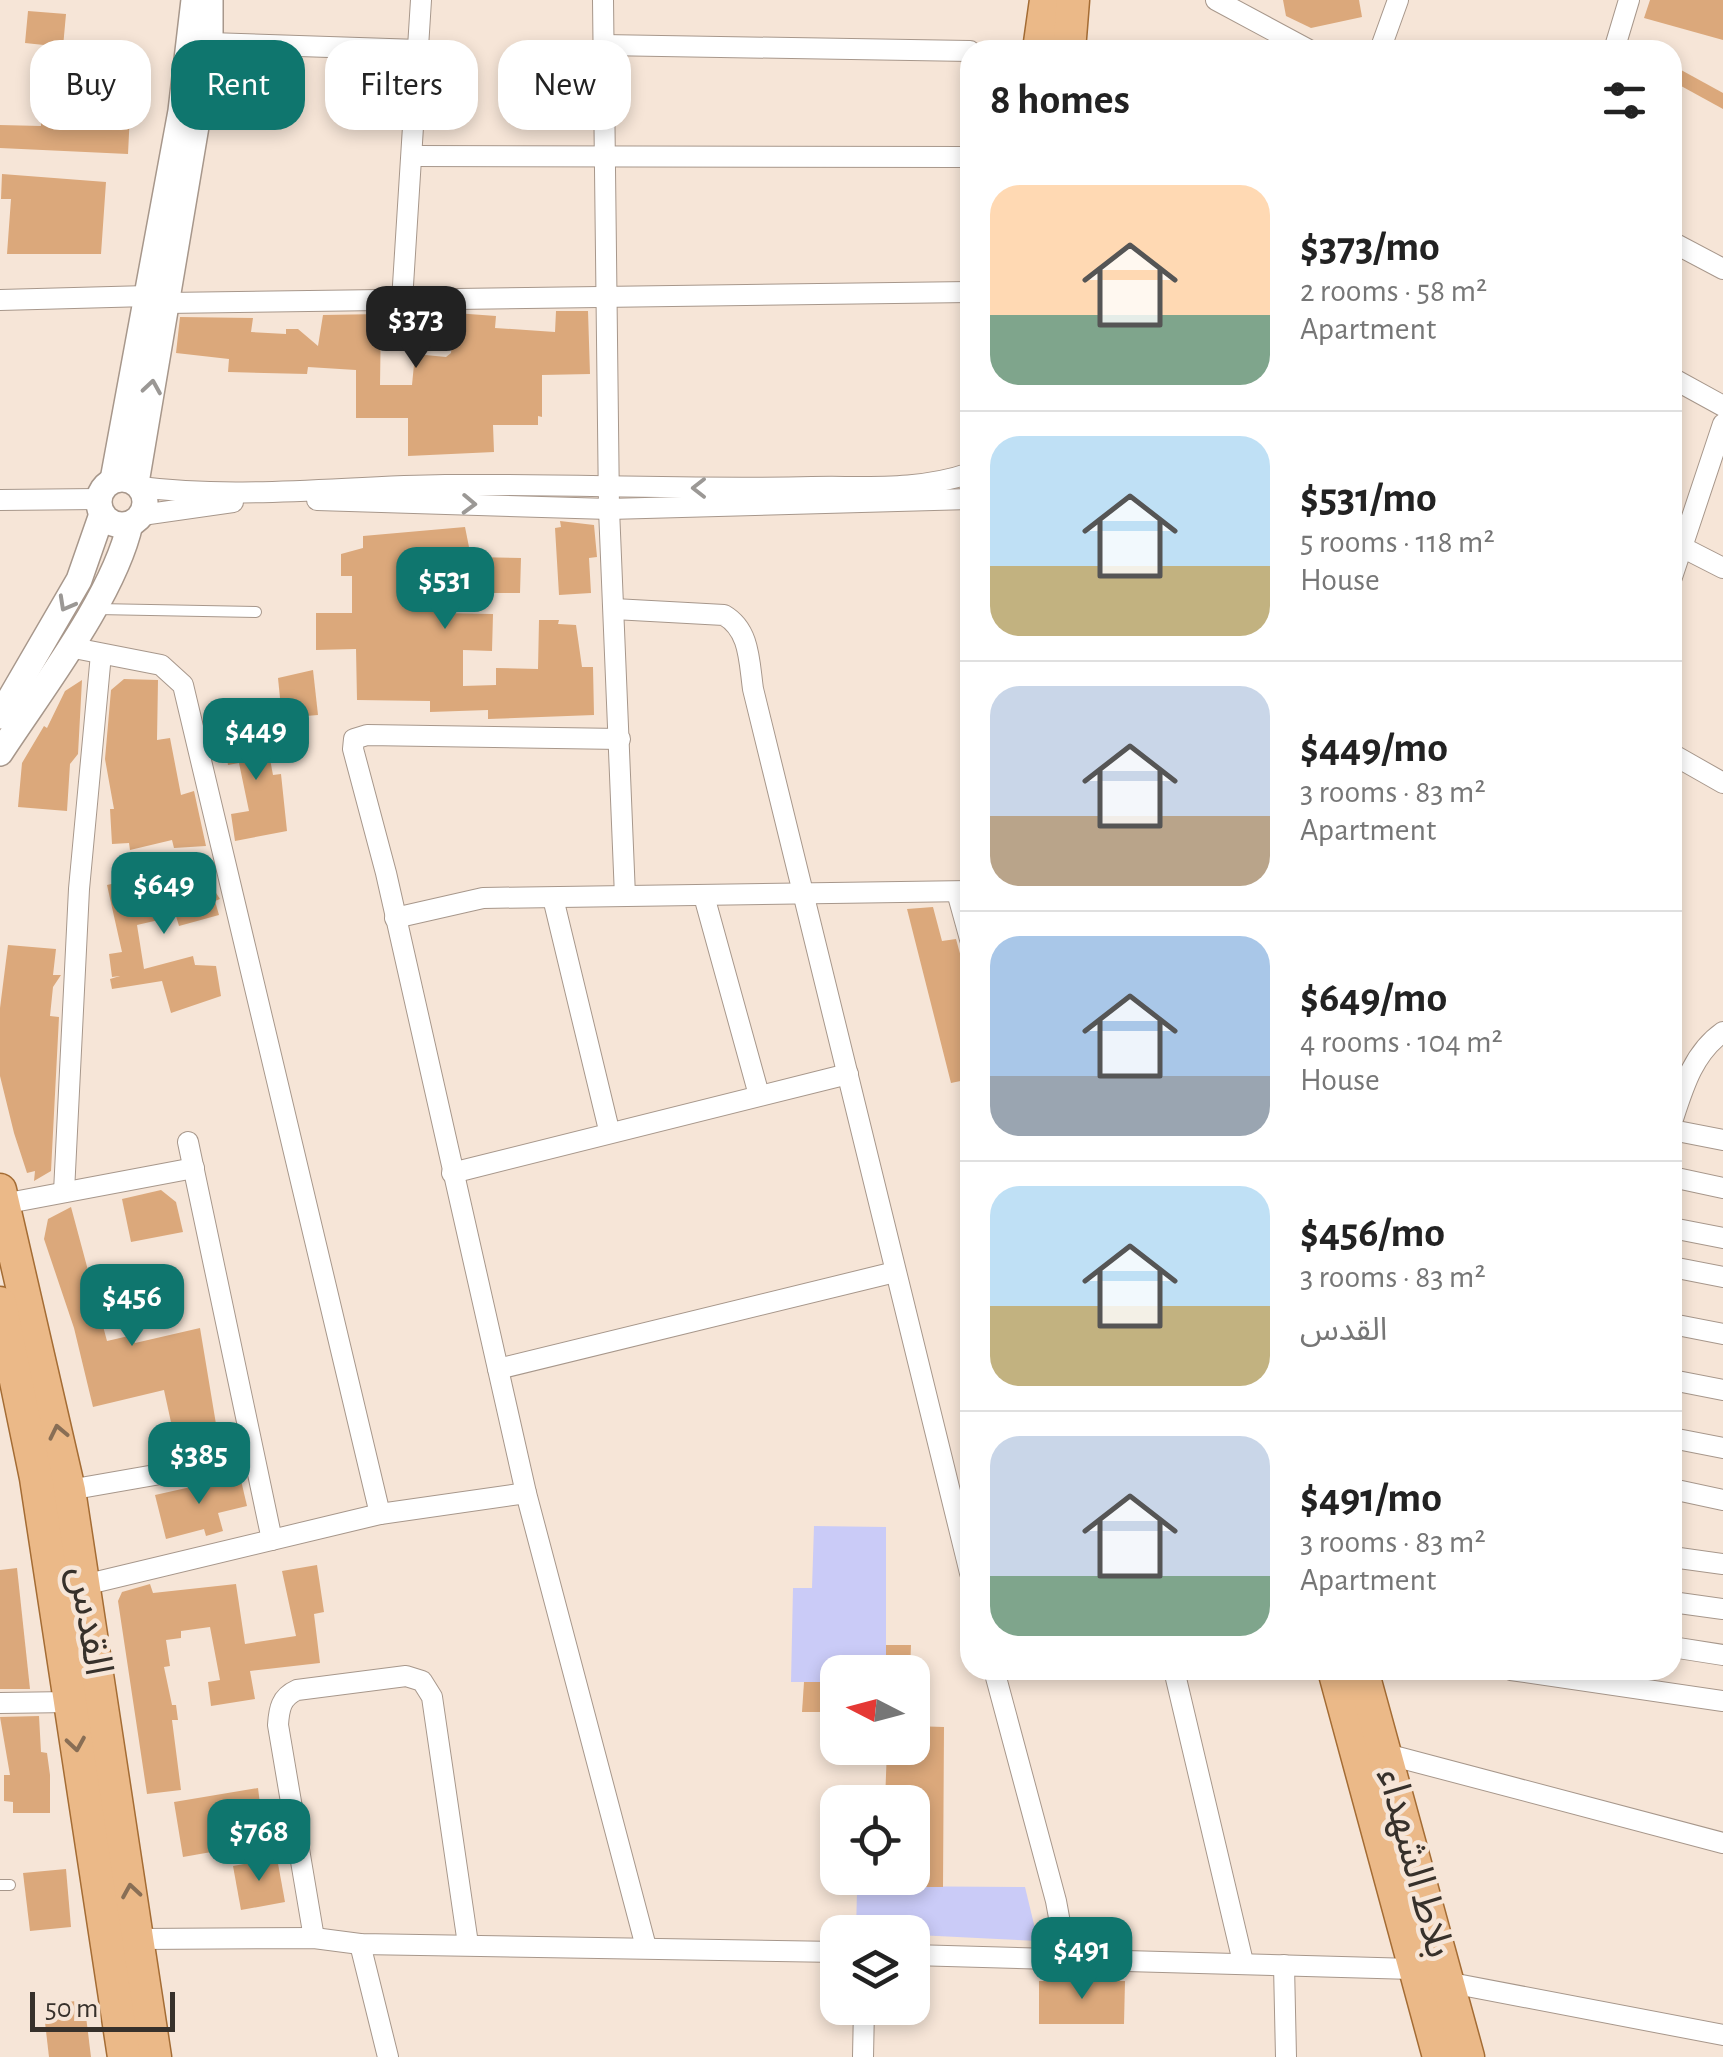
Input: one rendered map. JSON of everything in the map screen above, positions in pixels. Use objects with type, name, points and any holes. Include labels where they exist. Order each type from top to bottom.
[{"type":"main road","points":[[1046,0],[1059,40]]},
{"type":"main road","points":[[1064,40],[1073,0]]},
{"type":"main road","name":"القدس","points":[[2,1197],[70,1490],[155,2057]]},
{"type":"main road","name":"القدس","points":[[0,1303],[36,1478],[124,2057]]},
{"type":"main road","points":[[1338,1680],[1374,1759],[1413,1969],[1438,2057]]},
{"type":"main road","name":"بلاط الشهداء","points":[[1363,1680],[1374,1759],[1468,2057]]},
{"type":"street","points":[[157,300],[194,0]]},
{"type":"street","points":[[210,0],[210,40]]},
{"type":"street","points":[[419,40],[421,0]]},
{"type":"street","points":[[602,40],[603,0]]},
{"type":"street","points":[[1384,40],[1398,0]]},
{"type":"street","points":[[1617,40],[1629,0]]},
{"type":"street","points":[[1225,2],[1292,40]]},
{"type":"street","points":[[631,46],[960,51]]},
{"type":"street","points":[[192,130],[114,524],[294,499],[960,500]]},
{"type":"street","points":[[402,301],[414,130]]},
{"type":"street","points":[[602,130],[610,498],[625,896]]},
{"type":"street","points":[[413,156],[960,157]]},
{"type":"street","points":[[1682,247],[1723,269]]},
{"type":"street","points":[[0,300],[402,301],[960,292]]},
{"type":"street","points":[[1682,383],[1723,406]]},
{"type":"street","points":[[1682,532],[1723,424]]},
{"type":"street","points":[[0,500],[118,492],[448,485],[610,498],[912,486],[960,476]]},
{"type":"street","points":[[0,753],[70,647],[146,500],[118,492]]},
{"type":"street","points":[[0,716],[79,580],[118,492]]},
{"type":"street","points":[[1682,548],[1723,568]]},
{"type":"street","points":[[614,609],[704,611],[737,623],[960,1533]]},
{"type":"street","points":[[70,647],[161,665],[177,675],[186,692],[380,1514]]},
{"type":"street","points":[[64,1192],[79,889],[101,654]]},
{"type":"street","points":[[620,738],[367,735],[354,739],[353,754],[395,918],[526,1493],[646,1947]]},
{"type":"street","points":[[1682,760],[1723,783]]},
{"type":"street","points":[[395,918],[483,898],[960,891]]},
{"type":"street","points":[[704,896],[759,1094]]},
{"type":"street","points":[[553,898],[609,1130]]},
{"type":"street","points":[[1682,1094],[1706,1044],[1723,1032]]},
{"type":"street","points":[[452,1172],[609,1130],[848,1074]]},
{"type":"street","points":[[1682,1129],[1723,1140]]},
{"type":"street","points":[[188,1142],[272,1540]]},
{"type":"street","points":[[2,1197],[64,1192],[194,1168]]},
{"type":"street","points":[[1682,1179],[1723,1188]]},
{"type":"street","points":[[1682,1230],[1723,1238]]},
{"type":"street","points":[[1682,1268],[1723,1277]]},
{"type":"street","points":[[498,1370],[894,1272]]},
{"type":"street","points":[[1682,1326],[1723,1334]]},
{"type":"street","points":[[1682,1382],[1723,1390]]},
{"type":"street","points":[[1682,1440],[1723,1448]]},
{"type":"street","points":[[70,1490],[252,1458]]},
{"type":"street","points":[[1682,1492],[1723,1500]]},
{"type":"street","points":[[84,1585],[380,1514],[526,1493]]},
{"type":"street","points":[[1682,1558],[1723,1564]]},
{"type":"street","points":[[1682,1603],[1723,1609]]},
{"type":"street","points":[[1682,1649],[1723,1655]]},
{"type":"street","points":[[314,1938],[278,1726],[279,1709],[286,1695],[297,1690],[406,1676],[422,1681],[432,1697],[468,1944]]},
{"type":"street","points":[[997,1680],[1056,1902],[1066,1961]]},
{"type":"street","points":[[1176,1680],[1243,1962]]},
{"type":"street","points":[[1596,1680],[1723,1701]]},
{"type":"street","points":[[0,1703],[70,1702]]},
{"type":"street","points":[[1374,1759],[1723,1843]]},
{"type":"street","points":[[139,1939],[314,1938],[360,1944],[820,1952]]},
{"type":"street","points":[[360,1944],[388,2057]]},
{"type":"street","points":[[930,1956],[1413,1969]]},
{"type":"street","points":[[1284,1965],[1286,2057]]},
{"type":"street","points":[[1446,1982],[1723,2034]]},
{"type":"street","points":[[863,2057],[864,2025]]},
{"type":"lane","points":[[91,609],[256,612]]},
{"type":"shaded area","points":[[814,1526],[886,1527],[886,1655],[820,1655],[820,1682],[791,1682],[793,1588],[812,1588]]},
{"type":"shaded area","points":[[930,1886],[1025,1887],[1038,1941],[930,1936],[930,1915],[856,1915],[857,1895],[930,1895]]},
{"type":"building","points":[[1283,0],[1359,0],[1362,17],[1311,28],[1286,16]]},
{"type":"building","points":[[1650,0],[1723,0],[1723,40],[1644,18]]},
{"type":"building","points":[[28,11],[66,14],[64,40],[25,43]]},
{"type":"building","points":[[1682,70],[1723,93],[1723,109],[1682,86]]},
{"type":"building","points":[[0,125],[30,126],[30,130],[129,130],[128,154],[0,148]]},
{"type":"building","points":[[2,174],[106,182],[101,254],[7,254],[11,199],[1,199]]},
{"type":"building","points":[[556,311],[588,311],[590,374],[542,375],[542,417],[538,416],[538,425],[493,425],[494,452],[408,456],[408,418],[356,418],[356,370],[308,367],[307,374],[228,372],[229,359],[176,353],[180,317],[253,318],[251,332],[286,334],[286,329],[298,329],[318,346],[323,315],[381,314],[380,385],[412,385],[415,354],[446,357],[451,353],[455,313],[496,316],[495,328],[555,332]]},
{"type":"building","points":[[560,521],[594,525],[597,557],[589,558],[591,593],[559,595],[555,528],[561,527]]},
{"type":"building","points":[[465,527],[471,557],[521,558],[520,593],[483,593],[480,578],[436,582],[437,613],[493,614],[492,651],[463,650],[463,686],[496,685],[496,668],[538,669],[539,620],[559,620],[558,624],[576,625],[582,667],[593,667],[594,715],[488,719],[488,710],[430,712],[430,701],[357,700],[356,649],[316,650],[316,613],[352,613],[352,576],[341,576],[341,554],[363,548],[363,536]]},
{"type":"building","points":[[313,670],[318,715],[282,718],[278,678]]},
{"type":"building","points":[[124,679],[158,680],[157,740],[170,738],[181,795],[194,791],[206,846],[174,848],[172,840],[130,850],[129,843],[112,844],[110,809],[114,809],[105,759],[111,690]]},
{"type":"building","points":[[82,680],[78,754],[70,764],[67,811],[18,807],[22,763],[44,726],[47,728],[65,691]]},
{"type":"building","points":[[263,722],[273,775],[281,774],[287,831],[235,841],[231,814],[249,811],[239,763],[228,765],[222,729]]},
{"type":"building","points":[[211,862],[214,876],[207,879],[220,899],[215,901],[219,915],[179,926],[176,916],[137,925],[144,969],[193,956],[195,965],[216,966],[221,996],[171,1013],[162,981],[112,989],[110,979],[120,976],[112,977],[109,954],[122,952],[107,885],[150,875],[156,903],[187,895],[180,869]]},
{"type":"building","points":[[933,907],[942,941],[956,939],[960,954],[960,1081],[951,1083],[907,909]]},
{"type":"building","points":[[8,945],[56,949],[53,975],[61,975],[53,987],[50,1016],[59,1017],[51,1171],[34,1181],[35,1171],[27,1173],[14,1133],[0,1076],[0,1008]]},
{"type":"building","points":[[161,1190],[176,1202],[183,1232],[131,1242],[122,1199]]},
{"type":"building","points":[[71,1207],[107,1341],[133,1335],[135,1343],[200,1328],[219,1442],[177,1450],[164,1390],[93,1407],[74,1328],[44,1239],[48,1219]]},
{"type":"building","points":[[240,1476],[247,1506],[218,1513],[223,1531],[206,1536],[204,1529],[166,1539],[155,1495]]},
{"type":"building","points":[[317,1565],[324,1612],[314,1614],[320,1663],[250,1671],[255,1699],[211,1706],[208,1682],[220,1680],[210,1627],[181,1631],[181,1638],[166,1640],[170,1666],[164,1667],[172,1705],[176,1705],[178,1720],[172,1720],[181,1790],[147,1794],[118,1601],[122,1592],[150,1584],[153,1593],[236,1584],[245,1644],[296,1636],[282,1571]]},
{"type":"building","points":[[17,1568],[30,1689],[0,1689],[0,1570]]},
{"type":"building","points":[[886,1645],[911,1645],[911,1655],[886,1655]]},
{"type":"building","points":[[804,1682],[820,1682],[820,1712],[802,1712]]},
{"type":"building","points":[[39,1716],[41,1752],[47,1753],[50,1775],[50,1813],[13,1813],[13,1802],[4,1801],[4,1775],[10,1775],[0,1717]]},
{"type":"building","points":[[930,1727],[944,1727],[943,1887],[930,1887],[930,1785],[886,1785],[886,1765],[930,1765]]},
{"type":"building","points":[[258,1788],[263,1828],[214,1834],[217,1851],[183,1857],[174,1802]]},
{"type":"building","points":[[277,1858],[285,1902],[241,1910],[233,1866]]},
{"type":"building","points":[[66,1869],[71,1927],[30,1931],[23,1873]]},
{"type":"building","points":[[1039,1981],[1125,1981],[1124,2024],[1039,2024]]},
{"type":"building","points":[[84,2000],[91,2057],[49,2057],[43,2005]]}]
